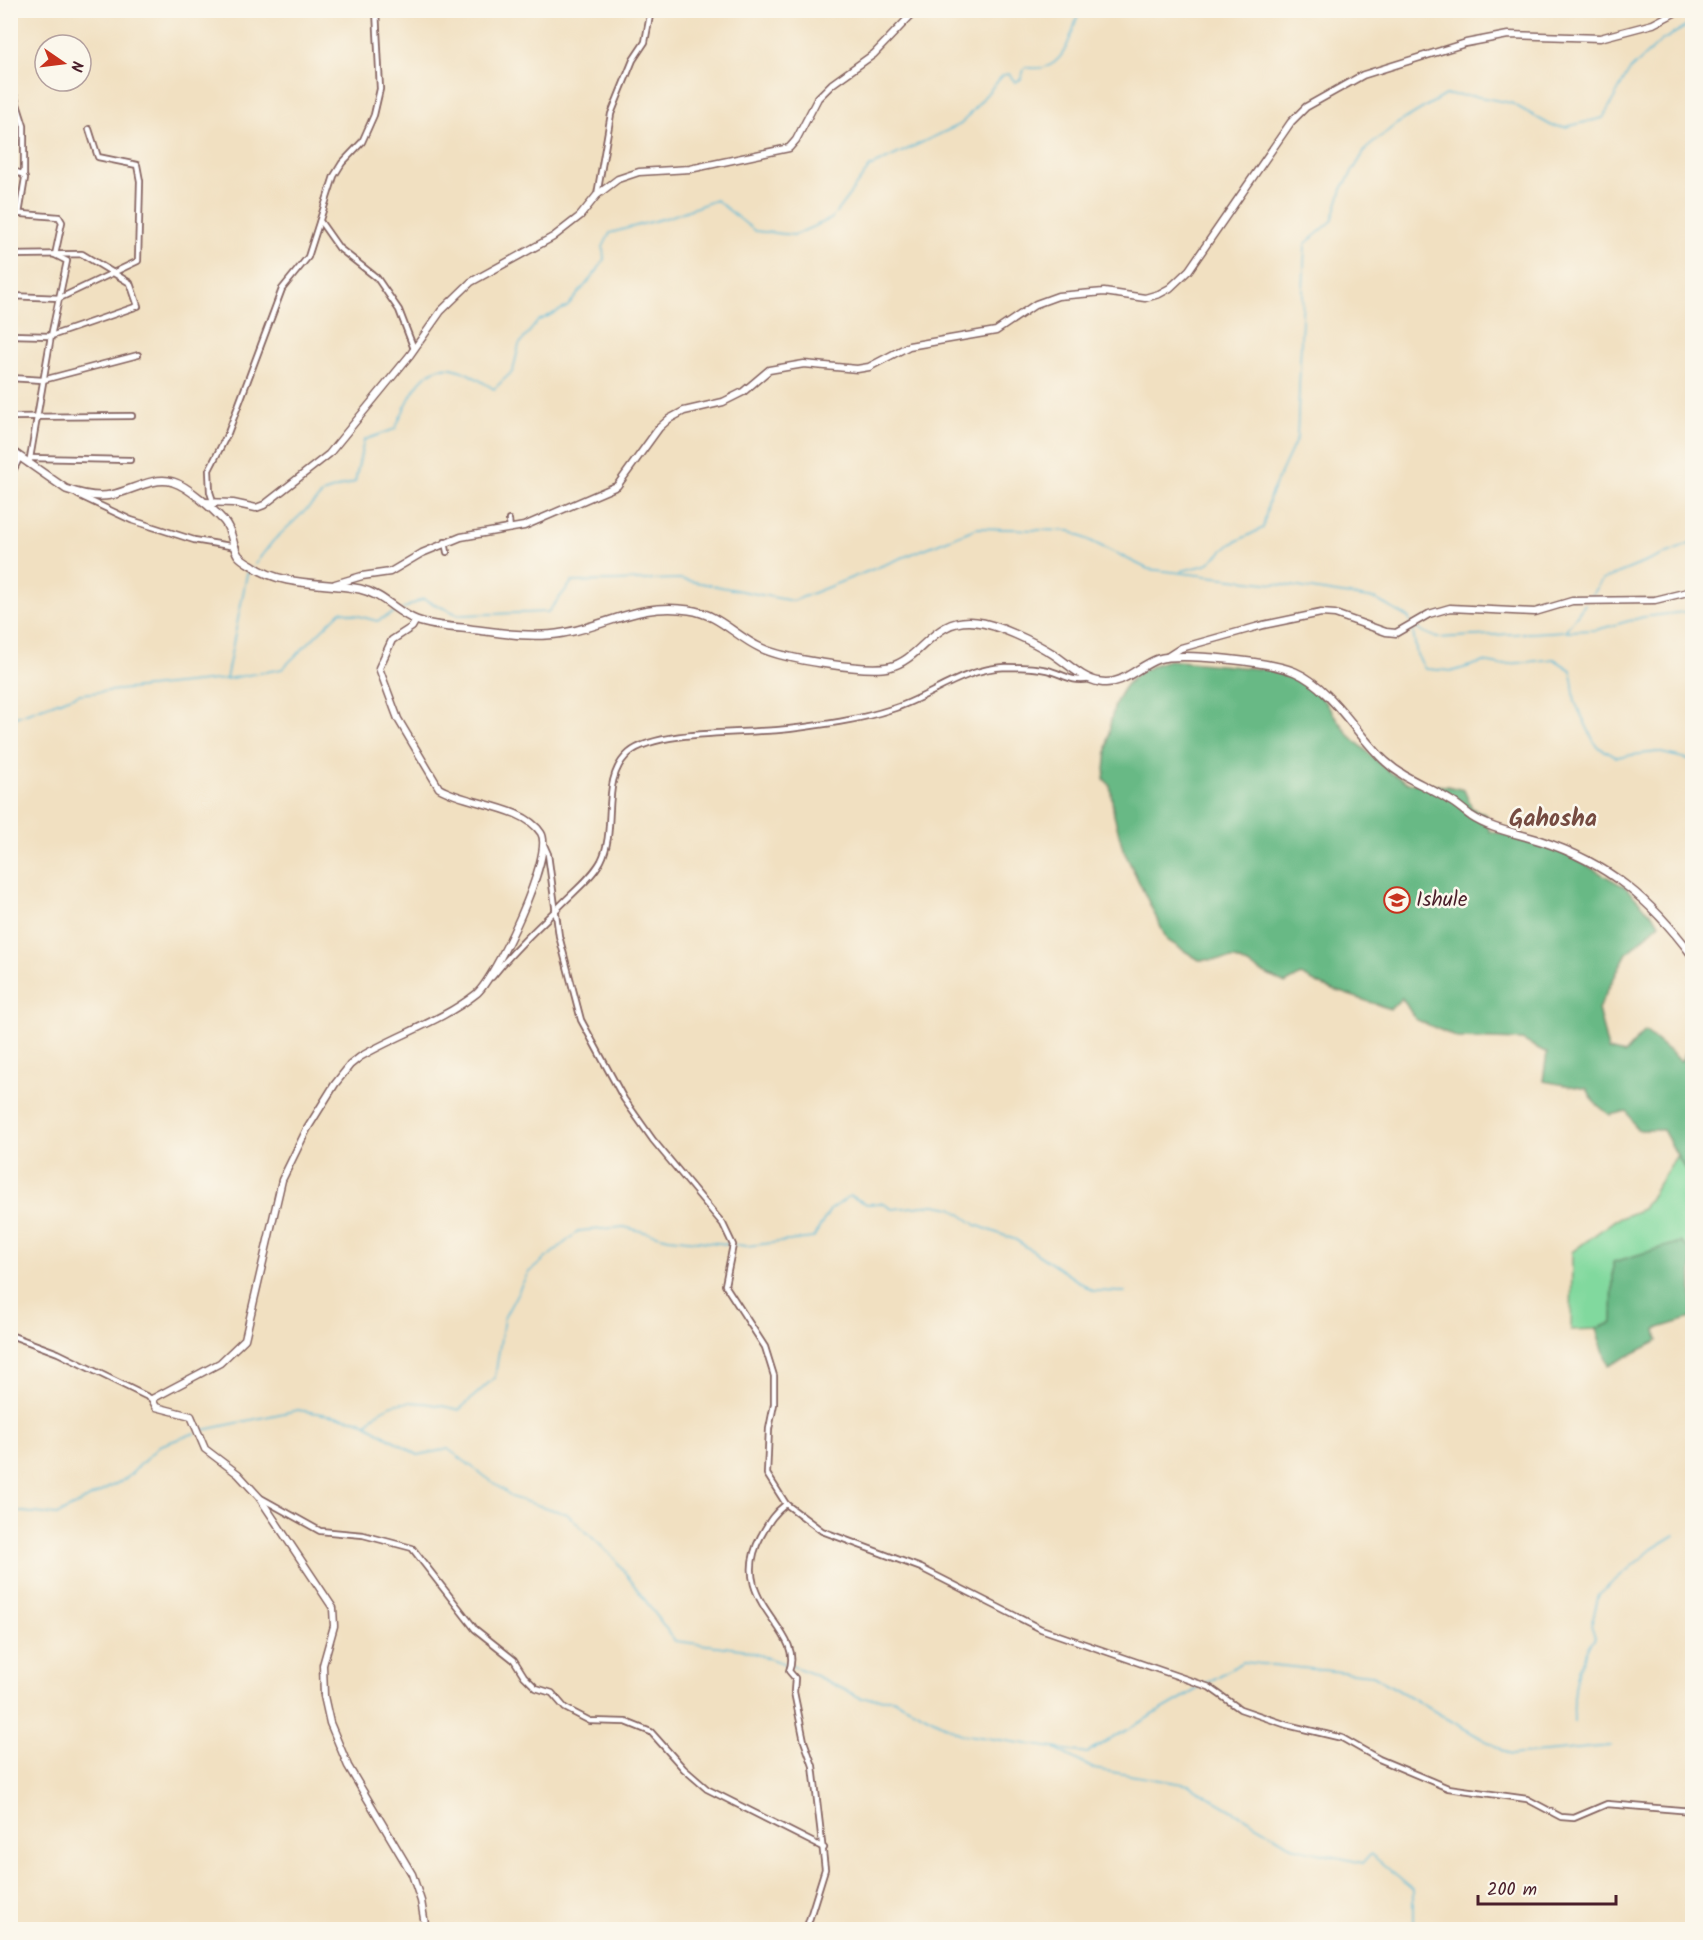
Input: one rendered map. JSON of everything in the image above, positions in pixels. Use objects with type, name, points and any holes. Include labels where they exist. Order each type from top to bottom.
[{"type":"main road","points":[[10,450],[30,461],[66,489],[75,492],[107,496],[159,481],[172,481],[186,488],[225,522],[238,555],[255,568],[282,578],[335,584],[372,593],[416,620],[460,628],[562,634],[635,612],[682,608],[713,616],[764,650],[789,657],[873,667],[889,667],[901,662],[936,631],[951,624],[976,622],[1035,644],[1090,679],[1104,683],[1116,682],[1152,661],[1166,657],[1187,656],[1280,666],[1306,677],[1322,689],[1349,723],[1397,772],[1447,798],[1474,818],[1561,848],[1618,878],[1667,921],[1692,955]]},
{"type":"street","points":[[214,504],[210,492],[209,470],[228,434],[282,289],[308,257],[334,176],[342,163],[362,142],[374,115],[380,88],[376,10]]},
{"type":"street","points":[[597,195],[611,114],[633,60],[645,42],[651,10]]},
{"type":"street","points":[[202,502],[233,503],[256,508],[280,494],[329,454],[414,349],[441,311],[477,277],[547,241],[580,216],[597,195],[618,180],[632,173],[690,169],[789,148],[796,140],[818,98],[832,84],[874,54],[916,10]]},
{"type":"street","points":[[335,584],[362,576],[390,572],[445,542],[510,529],[617,486],[658,428],[669,419],[684,411],[723,402],[743,392],[769,370],[804,364],[856,369],[869,367],[909,346],[996,331],[1036,304],[1058,296],[1104,292],[1145,298],[1159,294],[1170,288],[1189,270],[1291,122],[1306,107],[1363,75],[1466,43],[1508,35],[1600,38],[1653,24],[1680,10]]},
{"type":"street","points":[[10,82],[24,126],[24,175],[19,214]]},
{"type":"street","points":[[10,296],[60,298],[138,261],[140,181],[137,165],[98,157],[89,129]]},
{"type":"street","points":[[608,137],[616,136]]},
{"type":"street","points":[[10,170],[24,175]]},
{"type":"street","points":[[10,213],[59,217],[62,222],[55,255]]},
{"type":"street","points":[[320,221],[339,248],[377,278],[399,310],[414,349]]},
{"type":"street","points":[[10,255],[82,255],[130,283],[138,306],[51,336],[10,335]]},
{"type":"street","points":[[55,255],[67,261],[36,416],[30,461],[129,460]]},
{"type":"street","points":[[10,378],[43,380],[138,355]]},
{"type":"street","points":[[10,417],[132,416]]},
{"type":"street","points":[[10,477],[20,457]]},
{"type":"street","points":[[75,492],[84,500],[130,520],[194,540],[236,547]]},
{"type":"street","points":[[509,520],[510,529]]},
{"type":"street","points":[[445,542],[447,552]]},
{"type":"street","points":[[1166,657],[1190,645],[1263,625],[1321,613],[1360,621],[1392,634],[1400,632],[1429,614],[1450,608],[1536,612],[1572,601],[1655,600],[1692,591]]},
{"type":"street","points":[[416,620],[412,627],[392,640],[379,668],[390,701],[439,788],[453,796],[509,812],[531,823],[543,836],[548,854],[559,936],[581,1020],[601,1061],[653,1140],[723,1224],[733,1245],[725,1285],[765,1347],[774,1376],[774,1404],[769,1429],[767,1474],[786,1504],[822,1532],[921,1568],[1041,1629],[1209,1687],[1240,1709],[1354,1743],[1378,1759],[1448,1788],[1527,1799],[1561,1817],[1574,1818],[1607,1804],[1692,1811]]},
{"type":"street","points":[[152,1399],[220,1363],[244,1339],[282,1180],[307,1130],[350,1065],[376,1048],[463,1002],[486,984],[510,955],[582,885],[601,861],[609,831],[611,796],[616,772],[627,754],[641,745],[687,736],[788,729],[850,719],[893,709],[957,677],[1005,667],[1047,670],[1080,682],[1090,679]]},
{"type":"street","points":[[486,984],[537,880],[544,845]]},
{"type":"street","points":[[10,1335],[58,1353],[152,1399],[156,1407],[191,1416],[205,1449],[238,1473],[259,1497],[333,1608],[334,1626],[323,1665],[324,1696],[330,1723],[348,1766],[412,1874],[421,1900],[426,1929]]},
{"type":"street","points":[[259,1497],[320,1531],[363,1535],[412,1548],[475,1629],[514,1660],[524,1676],[537,1688],[552,1693],[565,1708],[590,1721],[626,1722],[651,1732],[684,1769],[707,1789],[824,1848]]},
{"type":"street","points":[[786,1504],[771,1515],[753,1549],[752,1587],[767,1615],[788,1642],[793,1661],[789,1671],[795,1678],[794,1692],[804,1741],[813,1766],[825,1869],[806,1929]]},
{"type":"street","points":[[1353,1750],[1354,1743]]},
{"type":"green space","points":[[1169,660],[1271,670],[1295,678],[1319,694],[1348,734],[1388,771],[1408,783],[1447,786],[1464,790],[1472,808],[1486,815],[1489,831],[1551,845],[1625,887],[1660,923],[1627,953],[1598,1009],[1608,1050],[1624,1054],[1645,1031],[1681,1061],[1692,1042],[1692,1176],[1688,1175],[1663,1130],[1637,1130],[1627,1111],[1610,1115],[1595,1103],[1587,1089],[1543,1081],[1547,1053],[1522,1040],[1458,1038],[1415,1019],[1402,998],[1390,1009],[1325,987],[1301,975],[1285,984],[1236,959],[1199,960],[1167,940],[1123,849],[1114,815],[1110,785],[1104,779],[1111,721],[1122,690],[1133,678],[1148,668]]},
{"type":"green space","points":[[1677,1155],[1688,1175],[1692,1176],[1692,1252],[1680,1242],[1612,1323],[1596,1329],[1571,1330],[1572,1252],[1615,1220],[1643,1209]]},
{"type":"green space","points":[[1681,1242],[1692,1252],[1692,1318],[1656,1329],[1658,1341],[1608,1366],[1596,1329],[1612,1323],[1613,1262]]},
{"type":"waterway","points":[[255,564],[273,541],[325,492],[355,482],[364,440],[395,429],[416,386],[424,377],[444,368],[456,369],[494,389],[513,371],[519,345],[538,321],[567,307],[597,271],[604,259],[603,247],[610,233],[669,217],[716,200],[755,231],[794,235],[831,219],[870,167],[961,124],[1003,75],[1009,74],[1015,82],[1021,79],[1025,67],[1038,68],[1057,61],[1068,43],[1080,10]]},
{"type":"waterway","points":[[1181,571],[1206,565],[1231,544],[1263,528],[1270,496],[1297,438],[1305,244],[1332,221],[1342,189],[1366,149],[1395,125],[1445,95],[1474,96],[1511,103],[1552,126],[1565,127],[1603,118],[1629,71],[1661,41],[1692,23]]},
{"type":"waterway","points":[[403,609],[423,599],[459,615],[548,612],[572,582],[680,579],[793,601],[977,528],[1070,531],[1148,569],[1292,586],[1375,599],[1409,618],[1410,622]]},
{"type":"waterway","points":[[1590,597],[1602,580],[1692,543]]},
{"type":"waterway","points":[[10,719],[80,694],[226,679],[247,574],[252,568]]},
{"type":"waterway","points":[[1412,627],[1437,638],[1565,631],[1585,604]]},
{"type":"waterway","points":[[226,679],[282,669],[341,611],[377,621],[396,612]]},
{"type":"waterway","points":[[1566,631],[1596,630],[1643,617],[1692,611]]},
{"type":"waterway","points":[[1412,627],[1417,655],[1425,669],[1454,671],[1483,662],[1500,665],[1554,659],[1571,670],[1575,702],[1596,746],[1616,757],[1657,752],[1692,760]]},
{"type":"waterway","points":[[367,1424],[376,1414],[386,1408],[409,1402],[434,1404],[459,1410],[495,1377],[504,1318],[528,1273],[579,1231],[624,1227],[669,1238],[747,1246],[813,1238],[830,1210],[850,1196],[867,1204],[882,1203],[892,1209],[935,1205],[952,1208],[976,1225],[1016,1240],[1093,1291],[1125,1292]]},
{"type":"waterway","points":[[199,1431],[298,1410],[359,1420],[418,1455],[448,1449],[514,1498],[567,1514],[615,1559],[675,1641],[741,1649],[806,1671],[861,1698],[893,1699],[961,1734],[1087,1753],[1201,1687]]},
{"type":"waterway","points":[[10,1511],[57,1515],[127,1478],[159,1446],[195,1433]]},
{"type":"waterway","points":[[1574,1722],[1577,1678],[1584,1657],[1595,1638],[1591,1626],[1599,1594],[1652,1549],[1675,1535]]},
{"type":"waterway","points":[[1205,1684],[1243,1662],[1372,1675],[1510,1755],[1611,1746]]},
{"type":"waterway","points":[[1055,1749],[1094,1769],[1189,1785],[1296,1848],[1363,1863],[1371,1854],[1413,1890],[1413,1922],[1417,1930]]},
{"type":"waterway","points":[[228,1930],[257,1922]]},
{"type":"place","name":"Ishule","points":[[1397,900]]},
{"type":"district","name":"Gahosha","points":[[1553,819]]}]
